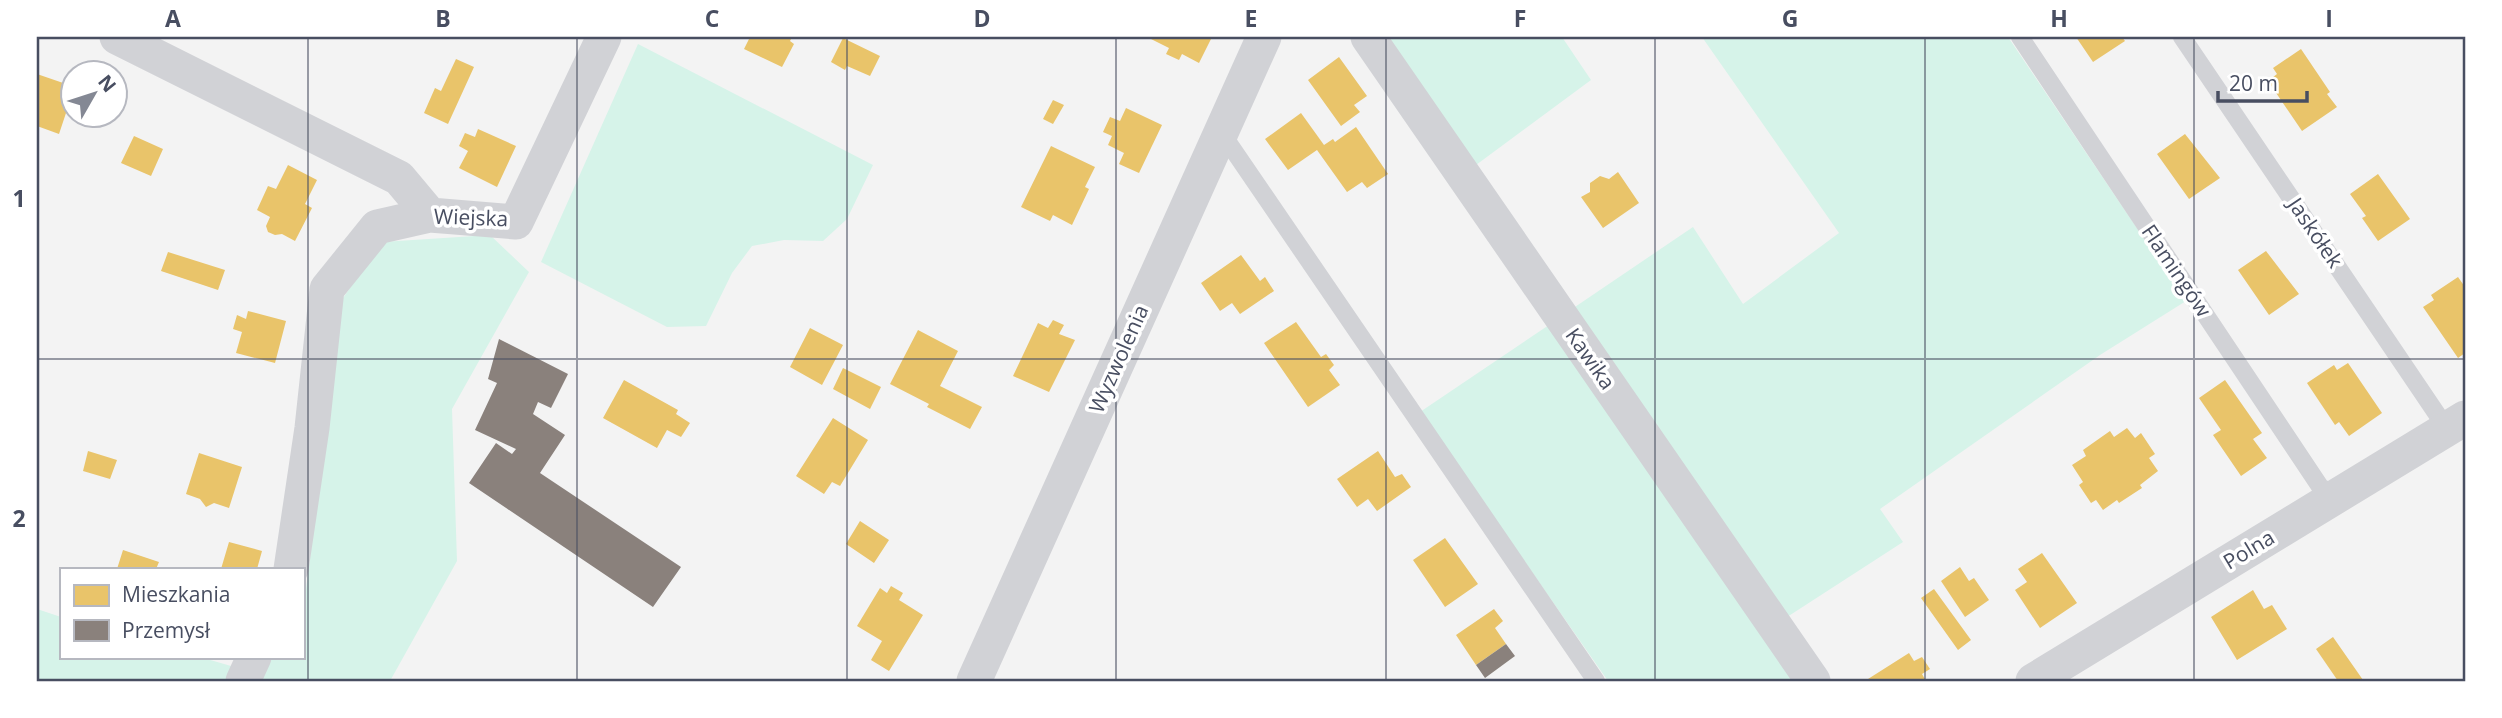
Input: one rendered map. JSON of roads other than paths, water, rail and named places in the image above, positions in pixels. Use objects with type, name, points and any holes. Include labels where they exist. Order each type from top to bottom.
[{"type":"street","points":[[117,37],[399,178],[430,215]]},
{"type":"street","name":"Wiejska","points":[[291,568],[312,428],[327,289],[377,227],[430,215],[516,222],[604,37]]},
{"type":"street","name":"Wyzwolenia","points":[[974,681],[1264,37]]},
{"type":"street","name":"Kawika","points":[[1368,37],[1813,681]]},
{"type":"street","name":"Polna","points":[[2033,681],[2456,423]]},
{"type":"street","points":[[243,681],[254,658]]},
{"type":"lane","name":"Flamingów","points":[[2020,37],[2321,488],[2339,495]]},
{"type":"lane","name":"Jaskółek","points":[[2182,37],[2456,423]]},
{"type":"lane","points":[[1221,132],[1596,681]]}]
